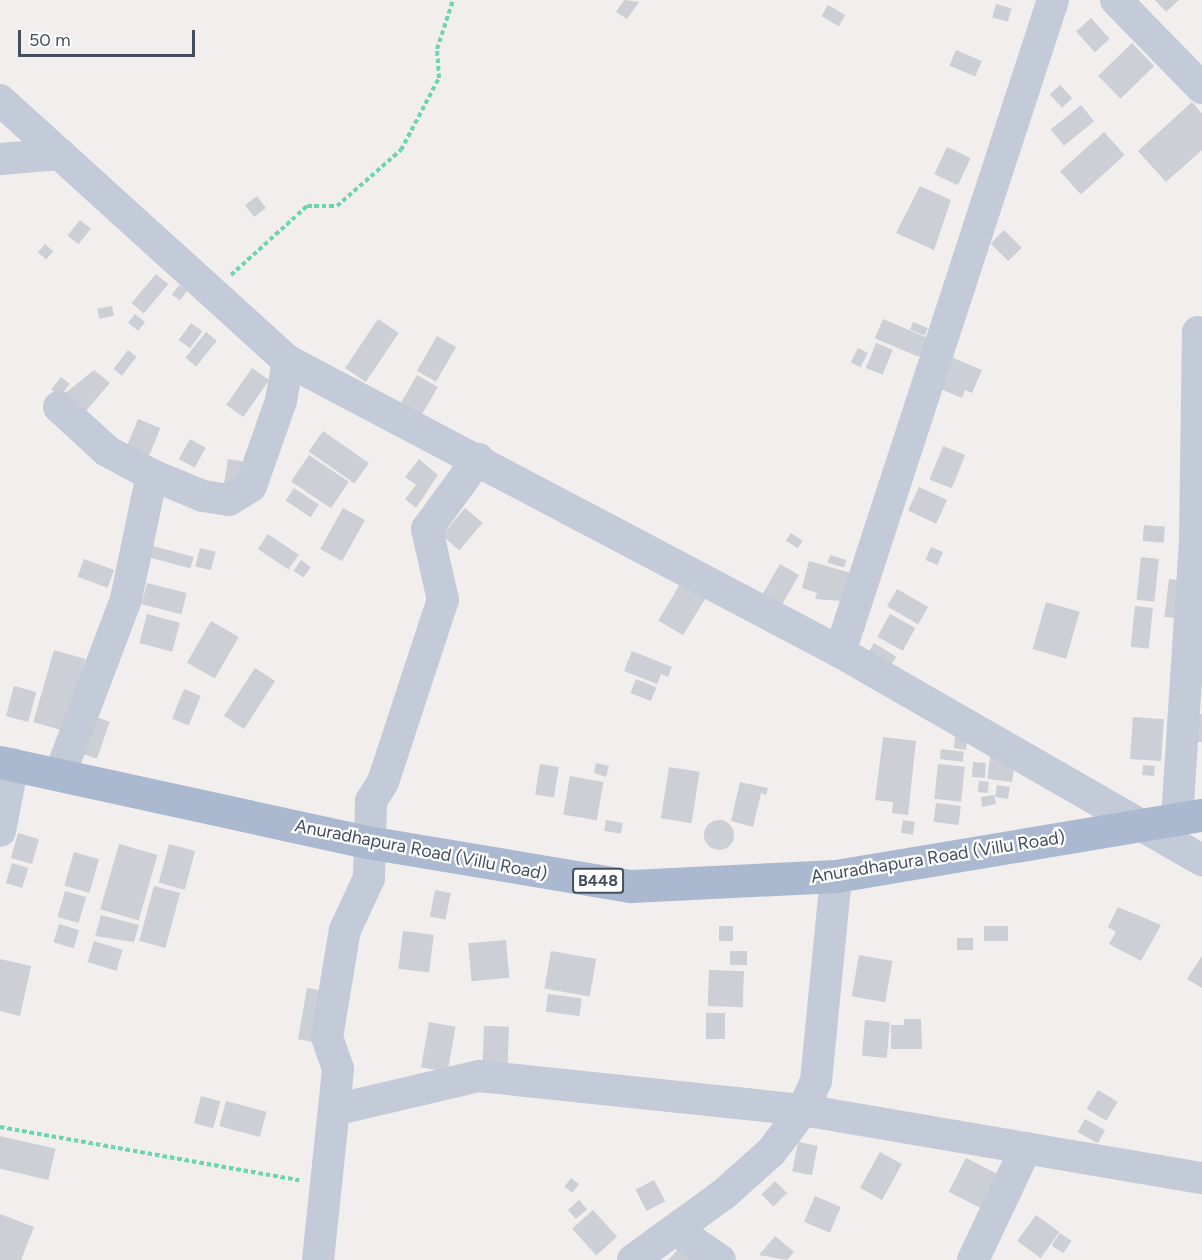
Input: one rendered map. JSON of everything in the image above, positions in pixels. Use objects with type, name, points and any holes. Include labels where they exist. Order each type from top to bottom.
[{"type":"main road","name":"Anuradhapura Road (Villu Road)","points":[[7,763],[368,842],[631,886],[836,876],[1190,817]]},
{"type":"street","points":[[840,652],[1053,0]]},
{"type":"street","points":[[1116,0],[1202,88]]},
{"type":"street","points":[[0,100],[288,361],[478,459],[840,652],[1202,860]]},
{"type":"street","points":[[0,159],[60,154]]},
{"type":"street","points":[[1190,817],[1198,332]]},
{"type":"street","points":[[59,407],[107,451],[152,475],[203,496],[230,500],[251,486],[281,401],[288,361]]},
{"type":"street","points":[[318,1260],[338,1069],[327,1037],[345,930],[369,878],[368,842],[371,801],[383,782],[443,600],[427,529],[478,459]]},
{"type":"street","points":[[60,774],[126,599],[152,475]]},
{"type":"street","points":[[0,831],[7,763]]},
{"type":"street","points":[[633,1260],[676,1230],[771,1152],[803,1110],[816,1081],[836,876]]},
{"type":"street","points":[[334,1110],[479,1076],[803,1110],[1202,1178]]},
{"type":"street","points":[[973,1260],[1026,1148]]},
{"type":"street","points":[[676,1230],[720,1260]]},
{"type":"path","points":[[195,276],[228,277],[308,206],[337,206],[401,150],[436,84],[437,49],[453,0]]},
{"type":"path","points":[[0,1127],[215,1168],[326,1184]]},
{"type":"building","points":[[624,0],[639,2],[627,19],[616,12]]},
{"type":"building","points":[[1155,0],[1179,0],[1166,12]]},
{"type":"building","points":[[996,4],[1011,8],[1008,22],[992,18]]},
{"type":"building","points":[[828,5],[845,15],[839,26],[822,16]]},
{"type":"building","points":[[1091,18],[1110,39],[1095,52],[1076,31]]},
{"type":"building","points":[[1132,43],[1154,66],[1120,99],[1098,76]]},
{"type":"building","points":[[956,50],[982,61],[975,77],[949,66]]},
{"type":"building","points":[[1060,85],[1072,98],[1062,108],[1050,95]]},
{"type":"building","points":[[1192,102],[1202,114],[1202,150],[1166,182],[1138,151]]},
{"type":"building","points":[[1081,105],[1094,121],[1064,146],[1051,130]]},
{"type":"building","points":[[1104,132],[1125,155],[1081,195],[1060,171]]},
{"type":"building","points":[[947,147],[971,158],[958,185],[934,174]]},
{"type":"building","points":[[920,186],[951,200],[934,250],[896,233]]},
{"type":"building","points":[[257,196],[266,208],[254,217],[245,205]]},
{"type":"building","points":[[80,220],[91,229],[78,244],[67,236]]},
{"type":"building","points":[[1004,230],[1022,248],[1008,261],[991,243]]},
{"type":"building","points":[[45,244],[53,251],[46,260],[38,252]]},
{"type":"building","points":[[156,274],[168,284],[144,313],[132,303]]},
{"type":"building","points":[[179,285],[187,291],[180,301],[172,295]]},
{"type":"building","points":[[112,306],[114,316],[99,319],[97,309]]},
{"type":"building","points":[[135,314],[145,322],[138,331],[128,323]]},
{"type":"building","points":[[378,319],[399,333],[366,382],[345,368]]},
{"type":"building","points":[[883,319],[927,338],[919,357],[875,338]]},
{"type":"building","points":[[913,322],[928,328],[925,335],[910,329]]},
{"type":"building","points":[[191,323],[202,331],[190,348],[179,340]]},
{"type":"building","points":[[206,332],[217,341],[196,366],[185,358]]},
{"type":"building","points":[[437,336],[456,347],[436,382],[417,371]]},
{"type":"building","points":[[876,343],[893,350],[883,375],[866,368]]},
{"type":"building","points":[[858,348],[868,353],[861,367],[851,362]]},
{"type":"building","points":[[128,350],[137,357],[122,376],[113,369]]},
{"type":"building","points":[[949,356],[982,370],[972,393],[965,390],[962,398],[936,387]]},
{"type":"building","points":[[252,368],[269,380],[243,417],[226,405]]},
{"type":"building","points":[[94,370],[110,383],[84,413],[63,395]]},
{"type":"building","points":[[417,375],[438,387],[419,419],[398,407]]},
{"type":"building","points":[[61,377],[70,384],[60,396],[51,390]]},
{"type":"building","points":[[138,419],[160,428],[146,463],[124,454]]},
{"type":"building","points":[[323,431],[369,463],[355,484],[309,451]]},
{"type":"building","points":[[190,439],[206,448],[195,468],[179,459]]},
{"type":"building","points":[[943,446],[965,455],[952,488],[930,479]]},
{"type":"building","points":[[309,455],[349,482],[331,508],[291,482]]},
{"type":"building","points":[[228,459],[247,462],[243,488],[224,485]]},
{"type":"building","points":[[419,459],[438,475],[416,508],[405,499],[416,485],[405,477]]},
{"type":"building","points":[[919,487],[947,500],[936,524],[908,511]]},
{"type":"building","points":[[294,488],[319,505],[310,517],[286,500]]},
{"type":"building","points":[[343,508],[365,520],[342,561],[320,549]]},
{"type":"building","points":[[465,508],[483,523],[459,550],[442,536]]},
{"type":"building","points":[[1144,525],[1165,527],[1164,543],[1143,541]]},
{"type":"building","points":[[791,533],[803,541],[798,548],[786,540]]},
{"type":"building","points":[[268,534],[299,555],[289,570],[258,549]]},
{"type":"building","points":[[153,546],[194,557],[190,568],[150,558]]},
{"type":"building","points":[[931,547],[943,552],[937,565],[926,560]]},
{"type":"building","points":[[200,548],[216,552],[211,570],[195,566]]},
{"type":"building","points":[[830,555],[846,560],[844,568],[828,563]]},
{"type":"building","points":[[1141,557],[1159,559],[1154,602],[1137,600]]},
{"type":"building","points":[[84,559],[114,570],[108,588],[78,577]]},
{"type":"building","points":[[301,560],[311,567],[303,578],[294,571]]},
{"type":"building","points":[[809,561],[851,573],[843,601],[815,599],[817,593],[802,588]]},
{"type":"building","points":[[780,564],[799,575],[782,604],[763,593]]},
{"type":"building","points":[[1169,579],[1186,581],[1181,619],[1164,617]]},
{"type":"building","points":[[682,581],[707,596],[683,635],[658,620]]},
{"type":"building","points":[[147,583],[187,593],[181,614],[142,604]]},
{"type":"building","points":[[897,589],[928,607],[918,624],[887,606]]},
{"type":"building","points":[[1046,602],[1080,612],[1066,659],[1032,649]]},
{"type":"building","points":[[1135,606],[1153,608],[1149,649],[1131,647]]},
{"type":"building","points":[[147,614],[180,623],[172,652],[139,643]]},
{"type":"building","points":[[890,614],[915,628],[903,651],[877,637]]},
{"type":"building","points":[[211,621],[239,637],[215,679],[187,663]]},
{"type":"building","points":[[874,643],[896,656],[888,670],[866,657]]},
{"type":"building","points":[[54,650],[86,659],[65,731],[33,722]]},
{"type":"building","points":[[632,651],[672,667],[668,677],[661,674],[657,684],[624,671]]},
{"type":"building","points":[[255,668],[275,681],[244,729],[224,716]]},
{"type":"building","points":[[636,679],[656,687],[651,701],[630,693]]},
{"type":"building","points":[[14,686],[36,692],[28,722],[6,716]]},
{"type":"building","points":[[184,689],[201,696],[189,725],[172,719]]},
{"type":"building","points":[[87,714],[110,722],[97,759],[74,751]]},
{"type":"building","points":[[1195,714],[1202,714],[1202,742],[1196,742]]},
{"type":"building","points":[[1133,717],[1164,719],[1161,761],[1130,759]]},
{"type":"building","points":[[955,736],[967,738],[966,750],[954,748]]},
{"type":"building","points":[[883,737],[916,741],[908,815],[892,813],[893,802],[875,800]]},
{"type":"building","points":[[941,749],[964,752],[963,762],[940,759]]},
{"type":"building","points":[[990,757],[1015,760],[1012,782],[987,779]]},
{"type":"building","points":[[973,762],[986,763],[985,778],[972,777]]},
{"type":"building","points":[[596,763],[609,766],[606,777],[594,773]]},
{"type":"building","points":[[540,764],[559,767],[554,798],[535,795]]},
{"type":"building","points":[[938,764],[965,767],[961,802],[934,799]]},
{"type":"building","points":[[1143,765],[1155,766],[1154,776],[1142,775]]},
{"type":"building","points":[[669,767],[700,772],[691,823],[661,818]]},
{"type":"building","points":[[570,776],[603,782],[597,820],[563,814]]},
{"type":"building","points":[[979,781],[989,782],[988,793],[978,792]]},
{"type":"building","points":[[740,782],[768,788],[766,795],[761,793],[753,827],[731,821]]},
{"type":"building","points":[[997,785],[1010,787],[1008,799],[995,797]]},
{"type":"building","points":[[994,795],[996,804],[982,807],[981,797]]},
{"type":"building","points":[[936,803],[961,806],[958,825],[934,822]]},
{"type":"building","points":[[606,820],[623,823],[621,834],[604,831]]},
{"type":"building","points":[[719,820],[730,824],[734,835],[730,846],[719,850],[708,846],[704,835],[708,824]]},
{"type":"building","points":[[903,820],[915,822],[913,835],[901,833]]},
{"type":"building","points":[[18,833],[39,839],[32,864],[11,858]]},
{"type":"building","points":[[119,844],[157,855],[139,920],[100,909]]},
{"type":"building","points":[[169,844],[195,851],[185,890],[159,883]]},
{"type":"building","points":[[74,852],[99,859],[89,893],[64,886]]},
{"type":"building","points":[[12,863],[28,868],[22,888],[6,883]]},
{"type":"building","points":[[154,886],[180,893],[165,948],[139,941]]},
{"type":"building","points":[[435,890],[451,893],[446,920],[430,917]]},
{"type":"building","points":[[65,891],[86,897],[79,923],[58,917]]},
{"type":"building","points":[[1118,907],[1161,925],[1141,961],[1109,944],[1116,932],[1108,927]]},
{"type":"building","points":[[101,915],[139,925],[134,942],[95,936]]},
{"type":"building","points":[[59,924],[79,930],[74,948],[53,942]]},
{"type":"building","points":[[719,926],[733,926],[733,941],[719,941]]},
{"type":"building","points":[[984,926],[1008,926],[1008,941],[984,941]]},
{"type":"building","points":[[403,931],[434,935],[429,972],[398,969]]},
{"type":"building","points":[[957,938],[973,938],[973,950],[957,950]]},
{"type":"building","points":[[506,940],[509,978],[471,981],[468,943]]},
{"type":"building","points":[[94,941],[123,950],[116,971],[88,962]]},
{"type":"building","points":[[551,951],[596,959],[590,996],[544,988]]},
{"type":"building","points":[[730,951],[747,951],[747,965],[730,965]]},
{"type":"building","points":[[859,955],[892,961],[885,1002],[852,996]]},
{"type":"building","points":[[1202,956],[1202,988],[1187,979]]},
{"type":"building","points":[[0,959],[31,966],[20,1016],[0,1011]]},
{"type":"building","points":[[709,970],[744,971],[743,1007],[708,1006]]},
{"type":"building","points":[[307,988],[330,992],[321,1043],[298,1039]]},
{"type":"building","points":[[548,994],[582,998],[580,1016],[546,1012]]},
{"type":"building","points":[[706,1013],[725,1013],[725,1039],[706,1039]]},
{"type":"building","points":[[904,1019],[921,1019],[922,1049],[891,1049],[891,1025],[904,1025]]},
{"type":"building","points":[[865,1020],[890,1022],[887,1058],[862,1056]]},
{"type":"building","points":[[429,1022],[456,1027],[448,1072],[421,1067]]},
{"type":"building","points":[[484,1026],[509,1027],[508,1064],[483,1063]]},
{"type":"building","points":[[1098,1090],[1118,1102],[1106,1121],[1087,1109]]},
{"type":"building","points":[[201,1096],[220,1101],[213,1128],[194,1123]]},
{"type":"building","points":[[226,1101],[267,1112],[260,1137],[219,1126]]},
{"type":"building","points":[[1085,1119],[1105,1130],[1098,1143],[1078,1132]]},
{"type":"building","points":[[0,1136],[56,1149],[48,1180],[0,1169]]},
{"type":"building","points":[[798,1142],[818,1146],[812,1175],[792,1171]]},
{"type":"building","points":[[880,1152],[902,1164],[882,1200],[860,1188]]},
{"type":"building","points":[[966,1158],[1003,1177],[986,1211],[949,1192]]},
{"type":"building","points":[[571,1178],[579,1184],[572,1193],[564,1187]]},
{"type":"building","points":[[654,1180],[665,1201],[647,1211],[635,1190]]},
{"type":"building","points":[[775,1181],[787,1193],[774,1206],[762,1194]]},
{"type":"building","points":[[815,1196],[841,1207],[830,1233],[804,1222]]},
{"type":"building","points":[[579,1200],[587,1209],[576,1219],[568,1210]]},
{"type":"building","points":[[593,1210],[617,1237],[596,1255],[572,1229]]},
{"type":"building","points":[[0,1214],[34,1227],[21,1260],[0,1260]]},
{"type":"building","points":[[1036,1215],[1059,1232],[1041,1258],[1017,1241]]},
{"type":"building","points":[[1060,1233],[1072,1241],[1063,1253],[1052,1245]]},
{"type":"building","points":[[775,1236],[794,1252],[787,1260],[759,1255]]},
{"type":"building","points":[[683,1244],[700,1260],[668,1260]]}]
